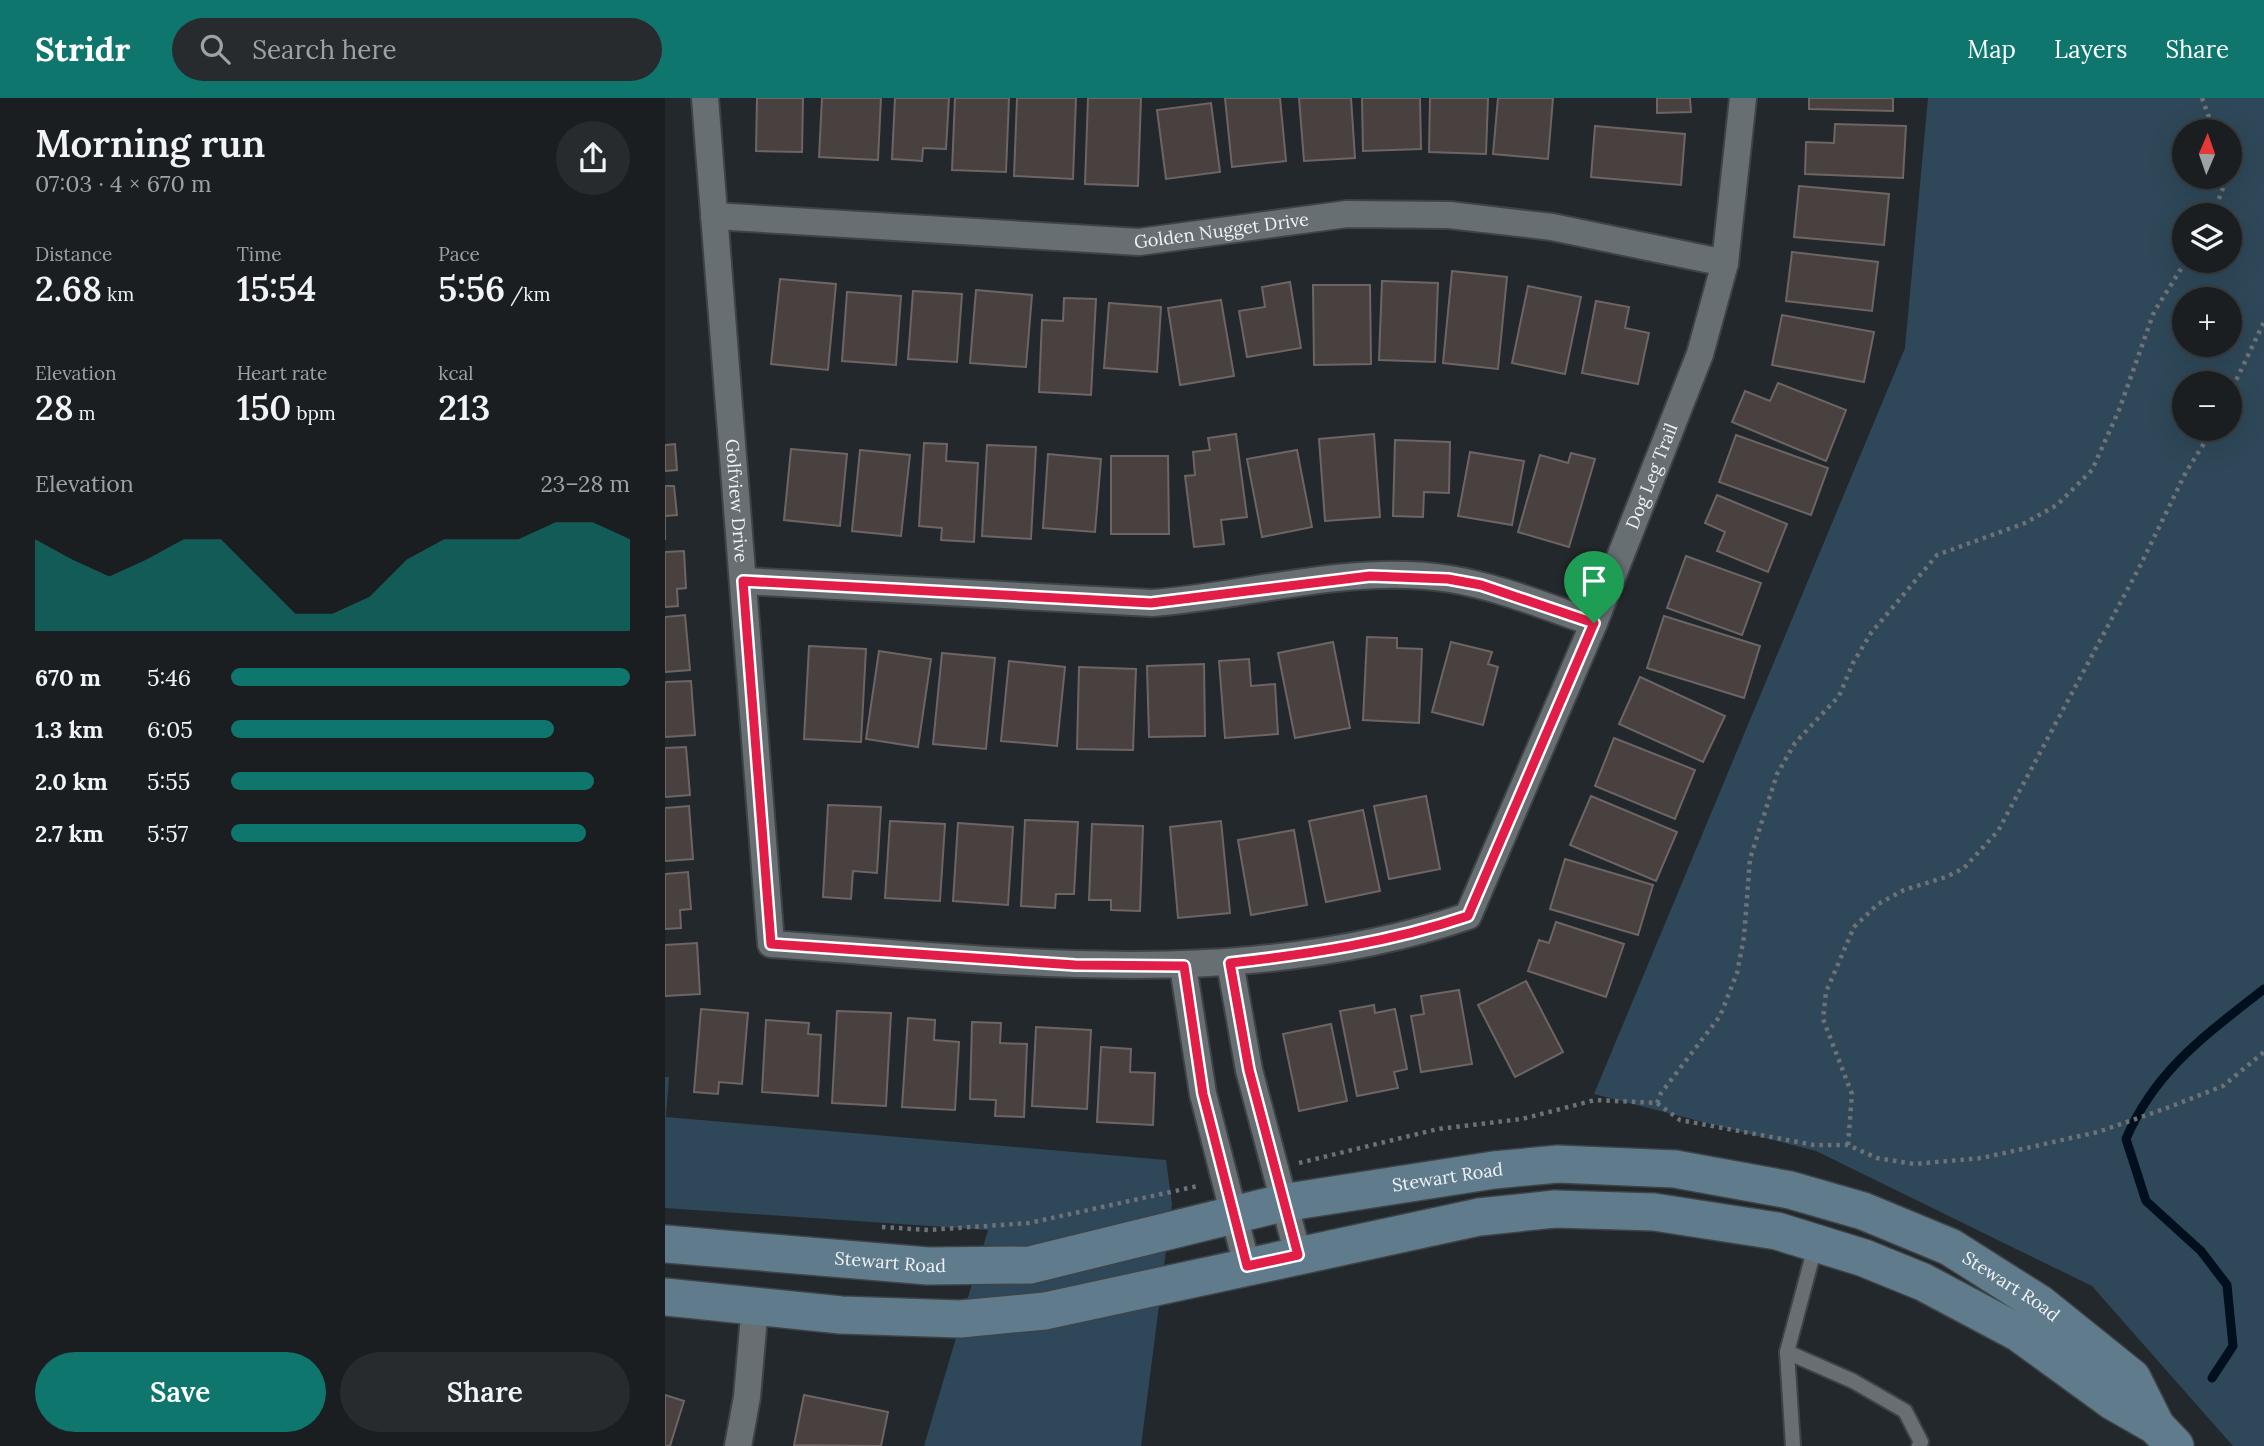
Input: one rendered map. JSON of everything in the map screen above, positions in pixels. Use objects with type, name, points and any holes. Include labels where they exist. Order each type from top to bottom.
[{"type":"street","name":"Golfview Drive","points":[[705,98],[771,944],[1075,965],[1184,966]]},
{"type":"street","name":"Dog Leg Trail","points":[[1230,963],[1294,956],[1398,936],[1468,916],[1594,623],[1700,354],[1725,263],[1743,98]]},
{"type":"street","name":"Golden Nugget Drive","points":[[714,216],[1139,242],[1347,214],[1450,215],[1552,228],[1725,263]]},
{"type":"street","points":[[743,581],[1151,603],[1200,600],[1333,580],[1413,576],[1481,585],[1594,623]]},
{"type":"street","points":[[1247,1266],[1203,1094],[1184,966],[1230,963],[1249,1070],[1282,1203],[1298,1255]]},
{"type":"street","name":"Stewart Road","points":[[665,1244],[928,1266],[1030,1265],[1282,1203],[1494,1170],[1558,1164],[1675,1169],[1790,1190],[1913,1230],[1988,1269],[2087,1338],[2132,1378],[2166,1436]]},
{"type":"street","name":"Stewart Road","points":[[665,1297],[841,1315],[960,1319],[1045,1311],[1479,1217],[1555,1209],[1667,1213],[1777,1231],[1899,1272],[1967,1303],[2059,1360],[2114,1402],[2166,1436]]},
{"type":"street","points":[[738,1446],[747,1397],[755,1305]]},
{"type":"lane","points":[[1793,1446],[1787,1352],[1816,1242]]},
{"type":"lane","points":[[1787,1352],[1853,1381],[1905,1411],[1920,1441],[1919,1446]]},
{"type":"path","points":[[2202,98],[2210,119]]},
{"type":"path","points":[[1657,1103],[1661,1093],[1720,1016],[1737,973],[1744,937],[1750,859],[1777,774],[1795,743],[1839,695],[1853,663],[1871,633],[1937,555],[2025,523],[2057,505],[2092,470],[2119,410],[2154,312],[2178,273]]},
{"type":"path","points":[[2241,371],[2264,322]]},
{"type":"path","points":[[1848,1145],[1852,1094],[1823,1019],[1826,992],[1854,927],[1878,904],[1903,890],[1946,877],[1964,867],[1998,831],[2140,566],[2186,472],[2205,441]]},
{"type":"path","points":[[1297,1164],[1438,1129],[1522,1119],[1595,1100],[1657,1103],[1680,1119],[1814,1145],[1848,1145],[1877,1158],[1914,1164],[1982,1158],[2098,1132],[2167,1108],[2223,1086],[2264,1052]]},
{"type":"path","points":[[928,1230],[1029,1223],[1199,1186]]},
{"type":"shaded area","points":[[1928,98],[2264,98],[2264,1446],[2233,1446],[2092,1286],[1816,1151],[1594,1094],[1905,348]]},
{"type":"shaded area","points":[[665,1077],[669,1077],[666,1117],[1166,1160],[1172,1204],[1141,1446],[924,1446],[988,1230],[665,1208]]},
{"type":"building","points":[[757,98],[803,98],[802,152],[756,151]]},
{"type":"building","points":[[822,98],[881,98],[878,160],[819,157]]},
{"type":"building","points":[[895,98],[949,98],[946,149],[923,148],[922,161],[892,159]]},
{"type":"building","points":[[955,98],[1009,98],[1006,172],[952,170]]},
{"type":"building","points":[[1017,98],[1076,98],[1073,179],[1014,176]]},
{"type":"building","points":[[1088,98],[1141,98],[1138,186],[1085,184]]},
{"type":"building","points":[[1225,98],[1280,98],[1286,161],[1232,167]]},
{"type":"building","points":[[1299,98],[1351,98],[1355,158],[1304,161]]},
{"type":"building","points":[[1362,98],[1420,98],[1421,149],[1363,151]]},
{"type":"building","points":[[1430,98],[1488,98],[1486,154],[1429,152]]},
{"type":"building","points":[[1498,98],[1553,98],[1548,159],[1493,154]]},
{"type":"building","points":[[1657,98],[1690,98],[1691,112],[1657,113]]},
{"type":"building","points":[[1809,98],[1893,98],[1893,111],[1809,109]]},
{"type":"building","points":[[1211,103],[1220,172],[1166,179],[1157,110]]},
{"type":"building","points":[[1835,124],[1906,126],[1903,178],[1805,174],[1806,142],[1834,143]]},
{"type":"building","points":[[1595,126],[1685,134],[1681,185],[1591,177]]},
{"type":"building","points":[[1799,186],[1889,194],[1884,245],[1794,237]]},
{"type":"building","points":[[1792,252],[1878,262],[1872,311],[1786,301]]},
{"type":"building","points":[[1452,271],[1507,277],[1498,369],[1443,363]]},
{"type":"building","points":[[780,279],[836,284],[828,370],[771,364]]},
{"type":"building","points":[[1382,281],[1438,283],[1435,362],[1379,360]]},
{"type":"building","points":[[1290,282],[1301,348],[1247,357],[1239,311],[1265,307],[1262,287]]},
{"type":"building","points":[[1313,285],[1370,285],[1371,364],[1314,365]]},
{"type":"building","points":[[1528,286],[1581,297],[1565,374],[1512,363]]},
{"type":"building","points":[[976,290],[1032,295],[1026,367],[970,363]]},
{"type":"building","points":[[913,291],[962,294],[957,362],[908,359]]},
{"type":"building","points":[[847,292],[901,296],[896,365],[842,361]]},
{"type":"building","points":[[1064,298],[1096,299],[1091,395],[1039,392],[1042,320],[1063,321]]},
{"type":"building","points":[[1221,300],[1234,376],[1180,385],[1168,308]]},
{"type":"building","points":[[1596,301],[1629,307],[1625,328],[1649,333],[1638,384],[1582,373]]},
{"type":"building","points":[[1109,303],[1161,307],[1157,372],[1104,368]]},
{"type":"building","points":[[1782,315],[1874,332],[1864,382],[1772,365]]},
{"type":"building","points":[[1778,383],[1846,410],[1826,461],[1732,422],[1745,391],[1770,401]]},
{"type":"building","points":[[1236,434],[1247,517],[1221,520],[1224,544],[1194,547],[1185,476],[1195,475],[1193,452],[1210,450],[1208,438]]},
{"type":"building","points":[[1374,434],[1380,517],[1325,521],[1319,439]]},
{"type":"building","points":[[1736,435],[1828,468],[1811,515],[1719,482]]},
{"type":"building","points":[[1395,440],[1450,442],[1449,493],[1424,492],[1423,517],[1393,516]]},
{"type":"building","points":[[924,443],[947,444],[946,461],[978,463],[974,542],[941,540],[942,528],[919,526]]},
{"type":"building","points":[[675,444],[677,470],[665,471],[665,445]]},
{"type":"building","points":[[987,445],[1036,447],[1031,539],[982,536]]},
{"type":"building","points":[[791,449],[847,454],[840,526],[784,520]]},
{"type":"building","points":[[860,450],[910,455],[901,536],[852,531]]},
{"type":"building","points":[[1297,450],[1312,527],[1262,537],[1247,459]]},
{"type":"building","points":[[1470,452],[1524,461],[1512,525],[1458,516]]},
{"type":"building","points":[[1571,453],[1595,459],[1569,547],[1518,532],[1540,455],[1568,463]]},
{"type":"building","points":[[1048,454],[1101,459],[1095,532],[1043,528]]},
{"type":"building","points":[[1111,456],[1168,456],[1169,534],[1111,534]]},
{"type":"building","points":[[665,486],[674,486],[677,515],[665,516]]},
{"type":"building","points":[[1717,495],[1787,524],[1768,572],[1717,551],[1725,532],[1705,523]]},
{"type":"building","points":[[684,551],[686,588],[677,589],[678,606],[665,607],[665,552]]},
{"type":"building","points":[[1686,556],[1761,583],[1742,635],[1667,608]]},
{"type":"building","points":[[685,615],[690,670],[665,672],[665,617]]},
{"type":"building","points":[[1664,616],[1760,646],[1744,698],[1647,668]]},
{"type":"building","points":[[1367,637],[1397,638],[1397,648],[1422,649],[1419,723],[1363,720]]},
{"type":"building","points":[[1333,642],[1350,728],[1295,738],[1278,653]]},
{"type":"building","points":[[1451,642],[1492,652],[1488,664],[1498,667],[1483,725],[1432,712]]},
{"type":"building","points":[[809,646],[866,649],[861,742],[804,739]]},
{"type":"building","points":[[879,651],[931,659],[918,747],[866,739]]},
{"type":"building","points":[[942,653],[995,658],[986,749],[933,744]]},
{"type":"building","points":[[1249,659],[1251,686],[1275,684],[1278,734],[1225,738],[1219,661]]},
{"type":"building","points":[[1009,661],[1065,667],[1057,746],[1001,741]]},
{"type":"building","points":[[1204,664],[1205,736],[1149,737],[1147,666]]},
{"type":"building","points":[[1079,667],[1136,669],[1133,750],[1077,749]]},
{"type":"building","points":[[1640,677],[1725,716],[1703,762],[1619,724]]},
{"type":"building","points":[[691,681],[695,735],[665,737],[665,682]]},
{"type":"building","points":[[1614,738],[1695,770],[1675,819],[1595,786]]},
{"type":"building","points":[[686,747],[690,795],[665,797],[665,748]]},
{"type":"building","points":[[1426,796],[1440,869],[1389,879],[1374,806]]},
{"type":"building","points":[[1591,796],[1677,832],[1656,881],[1570,845]]},
{"type":"building","points":[[828,805],[881,807],[877,873],[853,871],[851,899],[823,897]]},
{"type":"building","points":[[689,806],[693,859],[665,861],[665,808]]},
{"type":"building","points":[[1363,810],[1380,891],[1326,902],[1309,821]]},
{"type":"building","points":[[1025,820],[1078,822],[1074,894],[1056,894],[1055,908],[1021,906]]},
{"type":"building","points":[[890,821],[945,824],[940,901],[885,898]]},
{"type":"building","points":[[1221,821],[1230,913],[1178,918],[1170,827]]},
{"type":"building","points":[[958,823],[1013,827],[1008,905],[953,901]]},
{"type":"building","points":[[1092,824],[1143,826],[1140,911],[1111,910],[1111,900],[1089,900]]},
{"type":"building","points":[[1294,830],[1307,905],[1251,915],[1238,840]]},
{"type":"building","points":[[1565,859],[1653,885],[1638,935],[1550,909]]},
{"type":"building","points":[[688,872],[691,909],[680,910],[681,928],[665,929],[665,874]]},
{"type":"building","points":[[1556,922],[1624,944],[1606,997],[1528,971],[1539,940],[1549,943]]},
{"type":"building","points":[[697,943],[700,994],[665,996],[665,945]]},
{"type":"building","points":[[1526,981],[1563,1052],[1515,1077],[1478,1005]]},
{"type":"building","points":[[1459,990],[1472,1064],[1421,1072],[1411,1016],[1424,1014],[1421,996]]},
{"type":"building","points":[[1374,1005],[1375,1013],[1395,1009],[1407,1069],[1394,1072],[1398,1088],[1357,1096],[1340,1011]]},
{"type":"building","points":[[701,1009],[748,1013],[742,1084],[719,1082],[718,1094],[694,1092]]},
{"type":"building","points":[[837,1011],[891,1013],[886,1106],[832,1103]]},
{"type":"building","points":[[908,1018],[935,1020],[934,1040],[959,1042],[955,1110],[902,1107]]},
{"type":"building","points":[[766,1020],[809,1023],[808,1034],[821,1035],[818,1096],[762,1092]]},
{"type":"building","points":[[972,1022],[1001,1023],[1000,1043],[1027,1044],[1024,1117],[995,1116],[996,1100],[970,1099]]},
{"type":"building","points":[[1331,1024],[1347,1101],[1299,1111],[1283,1034]]},
{"type":"building","points":[[1036,1027],[1091,1030],[1087,1109],[1032,1106]]},
{"type":"building","points":[[1101,1047],[1131,1049],[1130,1072],[1155,1073],[1153,1125],[1097,1122]]},
{"type":"building","points":[[665,1395],[684,1401],[670,1446],[665,1446]]},
{"type":"building","points":[[804,1395],[888,1412],[881,1446],[794,1445]]},
{"type":"waterway","points":[[2212,1378],[2233,1346],[2227,1285],[2201,1251],[2146,1201],[2126,1139],[2138,1115],[2167,1073],[2203,1038],[2264,989]]},
{"type":"route","points":[[1370,576],[1413,576],[1481,585],[1594,623],[1468,916],[1398,936],[1294,956],[1230,963],[1249,1070],[1282,1203],[1298,1255],[1247,1266],[1203,1094],[1184,966],[1075,965],[771,944],[743,581],[1109,603],[1151,603],[1200,600],[1370,576]]}]
